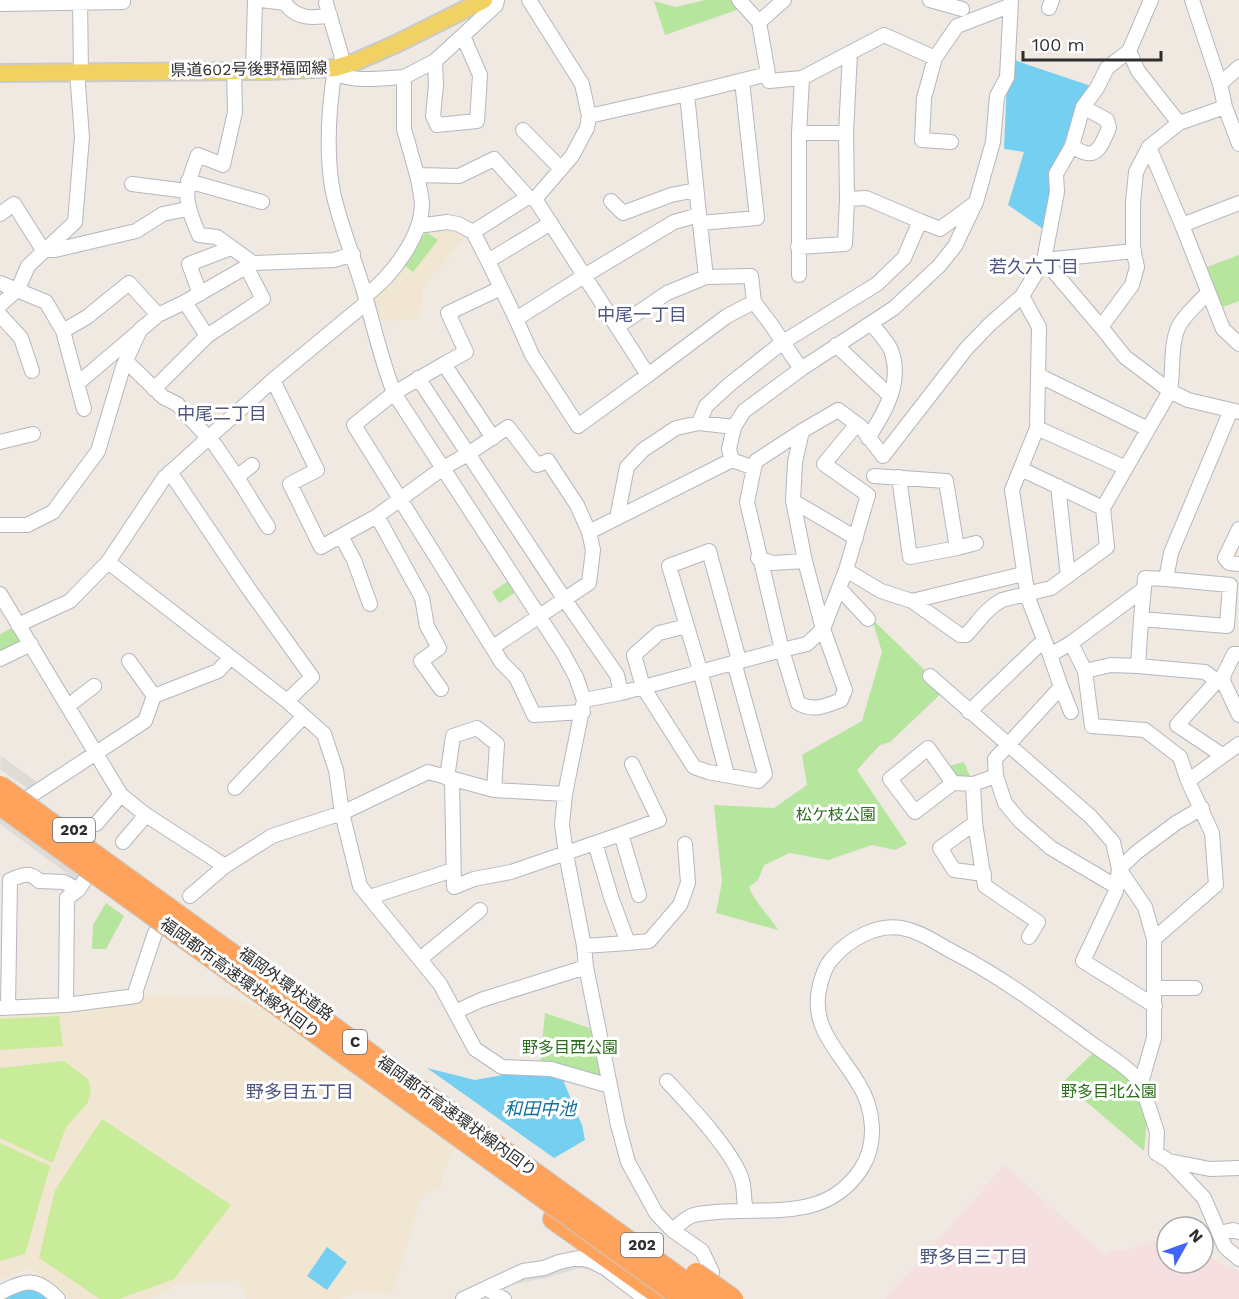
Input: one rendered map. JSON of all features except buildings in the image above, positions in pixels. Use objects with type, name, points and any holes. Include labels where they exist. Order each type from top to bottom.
[{"type":"highway","name":"福岡外環状道路","points":[[0,778],[570,1191],[710,1298]]},
{"type":"highway","name":"福岡都市高速環状線内回り","points":[[0,786],[710,1298]]},
{"type":"highway","name":"福岡外環状道路","points":[[3,808],[92,869],[558,1210],[684,1299]]},
{"type":"highway","name":"福岡都市高速環状線外回り","points":[[3,808],[684,1299]]},
{"type":"highway","points":[[244,981],[321,1045],[665,1299]]},
{"type":"highway","points":[[354,1042],[477,1120],[733,1299]]},
{"type":"main road","name":"県道602号後野福岡線","points":[[1,76],[79,72],[337,69],[396,44],[484,0]]},
{"type":"street","points":[[0,4],[123,0]]},
{"type":"street","points":[[253,71],[255,0]]},
{"type":"street","points":[[261,0],[285,3],[290,10],[313,19],[328,9],[341,54],[330,116],[332,188],[382,361],[394,393],[540,617],[576,677],[583,706],[565,794],[562,824],[586,967],[618,1125],[628,1162],[656,1213],[672,1230],[702,1251],[712,1272],[710,1298]]},
{"type":"street","points":[[337,69],[346,78],[404,77],[435,61],[496,5],[497,0]]},
{"type":"street","points":[[472,232],[532,198],[572,156],[587,128],[589,116],[582,84],[529,0]]},
{"type":"street","points":[[739,0],[759,22],[769,81],[802,78],[884,35],[935,58]]},
{"type":"street","points":[[759,22],[784,0]]},
{"type":"street","points":[[930,0],[962,4],[976,19]]},
{"type":"street","points":[[501,288],[448,313],[466,352],[394,393],[354,425],[502,663],[516,677],[534,715],[583,706],[700,670],[807,644],[823,629],[846,570],[874,476],[883,456],[966,349],[1022,296],[1044,260],[1057,192],[1056,174],[1072,146],[1083,107],[1097,88],[1107,68],[1129,51],[1151,0]]},
{"type":"street","points":[[1192,0],[1220,84],[1225,107],[1239,144]]},
{"type":"street","points":[[0,305],[18,289],[28,266],[75,222],[82,137],[79,72],[80,1]]},
{"type":"street","points":[[732,459],[729,449],[734,427],[744,411],[801,369],[894,308],[939,266],[955,246],[976,202],[993,142],[997,96],[1007,77],[1010,3],[957,26],[935,58],[924,98],[922,140],[951,142]]},
{"type":"street","points":[[435,61],[436,85],[433,116],[437,125],[477,121],[480,75],[463,36]]},
{"type":"street","points":[[1129,51],[1138,71],[1179,123]]},
{"type":"street","points":[[798,247],[845,244],[846,133],[850,53]]},
{"type":"street","points":[[1220,84],[1239,67]]},
{"type":"street","points":[[154,389],[207,336],[262,299],[249,264],[217,237],[199,235],[188,209],[188,186],[198,155],[223,165],[235,112],[234,70]]},
{"type":"street","points":[[589,116],[768,74]]},
{"type":"street","points":[[18,625],[70,601],[108,562],[164,478],[366,300],[396,266],[418,226],[422,203],[404,129],[404,77]]},
{"type":"street","points":[[799,276],[799,133],[802,78]]},
{"type":"street","points":[[516,319],[674,222],[757,218],[742,81]]},
{"type":"street","points":[[687,94],[706,277]]},
{"type":"street","points":[[1072,146],[1079,151],[1092,154],[1099,150],[1109,128],[1107,120],[1083,107]]},
{"type":"street","points":[[1101,327],[1132,285],[1137,267],[1134,251],[1133,203],[1136,172],[1149,147],[1179,123],[1225,107]]},
{"type":"street","points":[[523,130],[561,169]]},
{"type":"street","points":[[799,133],[846,133]]},
{"type":"street","points":[[1149,147],[1223,328],[1239,344]]},
{"type":"street","points":[[417,175],[459,176],[494,159],[532,198],[550,223],[648,375]]},
{"type":"street","points":[[132,184],[188,186],[262,202]]},
{"type":"street","points":[[611,201],[623,213],[670,195],[696,190]]},
{"type":"street","points":[[847,199],[866,198],[940,229],[976,202]]},
{"type":"street","points":[[1182,225],[1239,203]]},
{"type":"street","points":[[0,214],[14,204],[45,250]]},
{"type":"street","points":[[45,250],[55,250],[136,231],[163,214],[188,209]]},
{"type":"street","points":[[699,423],[706,406],[729,384],[783,342],[877,284],[904,258],[920,221]]},
{"type":"street","points":[[418,226],[447,222],[472,232],[532,355],[578,426],[727,316],[754,302]]},
{"type":"street","points":[[488,261],[550,223]]},
{"type":"street","points":[[200,294],[189,264],[231,248]]},
{"type":"street","points":[[1044,260],[1134,251]]},
{"type":"street","points":[[77,384],[158,315],[185,303],[249,264],[334,260],[352,254]]},
{"type":"street","points":[[1044,260],[1125,357],[1170,391],[1188,400],[1235,411],[1171,553],[1166,579]]},
{"type":"street","points":[[617,327],[667,293],[706,277],[751,276],[754,302],[801,369]]},
{"type":"street","points":[[0,283],[46,302],[63,331],[84,409]]},
{"type":"street","points":[[63,331],[87,317],[129,283],[158,315]]},
{"type":"street","points":[[846,570],[881,591],[912,601],[963,636],[995,604],[1002,600],[1051,588],[1107,547],[1103,508],[1170,391],[1173,375],[1173,347],[1180,323],[1208,293]]},
{"type":"street","points":[[1022,296],[1039,327],[1037,428],[1012,490],[1027,595],[1071,712]]},
{"type":"street","points":[[185,303],[207,336]]},
{"type":"street","points":[[0,315],[21,338],[32,371]]},
{"type":"street","points":[[868,438],[886,411],[895,379],[891,349],[871,323]]},
{"type":"street","points":[[0,525],[27,525],[52,512],[98,451],[126,361],[140,330]]},
{"type":"street","points":[[836,345],[890,396]]},
{"type":"street","points":[[126,361],[163,397],[177,404],[209,439],[237,477],[268,527]]},
{"type":"street","points":[[444,364],[493,438]]},
{"type":"street","points":[[1038,375],[1148,429]]},
{"type":"street","points":[[418,378],[617,675],[621,693]]},
{"type":"street","points":[[273,380],[317,470],[290,484],[321,547],[377,516],[442,468],[468,454],[508,427],[537,465],[548,461],[577,505],[589,532],[593,550],[590,583],[494,647]]},
{"type":"street","points":[[802,431],[795,462],[793,501],[805,561],[823,629],[845,690],[841,700],[823,707],[806,708],[798,703],[758,558],[747,502],[756,460],[802,431],[838,410],[857,424],[883,456]]},
{"type":"street","points":[[617,518],[627,467],[642,450],[676,428],[699,423],[734,427]]},
{"type":"street","points":[[857,424],[824,464],[868,495]]},
{"type":"street","points":[[1037,428],[1126,468]]},
{"type":"street","points":[[0,442],[33,434]]},
{"type":"street","points":[[589,532],[732,459],[754,468]]},
{"type":"street","points":[[237,477],[252,465]]},
{"type":"street","points":[[1021,469],[1103,508]]},
{"type":"street","points":[[170,472],[246,585],[312,677],[287,700]]},
{"type":"street","points":[[874,476],[946,481],[957,548]]},
{"type":"street","points":[[899,477],[910,557],[976,543]]},
{"type":"street","points":[[1058,486],[1068,576]]},
{"type":"street","points":[[254,503],[266,495]]},
{"type":"street","points":[[793,501],[856,538]]},
{"type":"street","points":[[377,516],[422,598],[427,626],[440,648],[421,661],[441,690]]},
{"type":"street","points":[[1239,528],[1225,558],[1229,563],[1239,564]]},
{"type":"street","points":[[341,536],[354,560],[370,604]]},
{"type":"street","points":[[687,626],[658,633],[634,655],[643,687],[694,767],[727,775],[758,781],[765,774],[709,550],[669,566],[687,626],[700,670],[727,775]]},
{"type":"street","points":[[758,558],[773,563],[805,561]]},
{"type":"street","points":[[108,562],[287,700],[324,734],[336,770],[342,813],[360,886],[440,984],[475,1049],[502,1067],[551,1070],[610,1086]]},
{"type":"street","points":[[912,601],[1023,573]]},
{"type":"street","points":[[1138,666],[1141,619],[1145,578],[1230,585],[1227,626],[1141,619]]},
{"type":"street","points":[[839,588],[868,619]]},
{"type":"street","points":[[1050,655],[1071,643],[1144,589]]},
{"type":"street","points":[[1,600],[31,644],[121,795],[146,815],[225,866]]},
{"type":"street","points":[[969,712],[1044,640]]},
{"type":"street","points":[[1071,643],[1085,671],[1092,726],[1145,730],[1180,757],[1188,781],[1212,832],[1216,885],[1154,939]]},
{"type":"street","points":[[0,659],[31,644]]},
{"type":"street","points":[[1222,755],[1177,725],[1220,681],[1234,654],[1239,654]]},
{"type":"street","points":[[3,808],[29,797],[145,721],[154,696],[218,671],[230,658]]},
{"type":"street","points":[[129,661],[154,696]]},
{"type":"street","points":[[1085,671],[1111,665],[1205,672],[1220,681],[1239,715]]},
{"type":"street","points":[[930,676],[1099,825],[1113,842],[1119,869],[1117,887],[1083,961],[1155,1006]]},
{"type":"street","points":[[68,706],[94,686]]},
{"type":"street","points":[[1061,687],[995,759],[996,776],[1005,803],[1020,821],[1051,848],[1117,887]]},
{"type":"street","points":[[235,788],[304,716]]},
{"type":"street","points":[[494,790],[496,744],[477,728],[453,736],[449,778],[454,887],[474,879],[512,872],[659,820],[632,764]]},
{"type":"street","points":[[1188,781],[1239,744]]},
{"type":"street","points":[[953,783],[928,748],[890,779],[915,812],[953,783],[973,784],[996,776]]},
{"type":"street","points":[[190,896],[225,866],[272,836],[342,813],[428,772],[494,790],[565,794]]},
{"type":"street","points":[[973,784],[975,823],[985,886],[1038,921],[1029,937]]},
{"type":"street","points":[[96,824],[121,795]]},
{"type":"street","points":[[1119,869],[1137,852],[1176,823],[1202,808]]},
{"type":"street","points":[[123,842],[146,815]]},
{"type":"street","points":[[975,823],[940,848],[954,870],[976,875],[984,874]]},
{"type":"street","points":[[621,834],[639,895]]},
{"type":"street","points":[[595,843],[628,943]]},
{"type":"street","points":[[584,946],[649,941],[680,905],[688,883],[685,844]]},
{"type":"street","points":[[66,1005],[66,898],[78,890],[92,869]]},
{"type":"street","points":[[1119,869],[1145,907],[1154,939],[1154,1038],[1141,1083]]},
{"type":"street","points":[[370,897],[453,870]]},
{"type":"street","points":[[78,890],[64,882],[39,881],[35,876],[24,874],[10,880],[4,1008],[66,1005],[136,996],[155,933]]},
{"type":"street","points":[[420,959],[480,910]]},
{"type":"street","points":[[672,1230],[692,1215],[746,1209],[795,1209],[821,1204],[843,1190],[861,1169],[870,1150],[872,1129],[869,1106],[858,1083],[831,1046],[819,1018],[818,993],[822,977],[830,961],[851,941],[877,929],[905,929],[929,938],[977,964],[1029,997],[1132,1071],[1141,1083],[1157,1132],[1156,1153],[1169,1161],[1204,1198],[1225,1247],[1239,1259]]},
{"type":"street","points":[[455,1012],[481,1000],[586,967]]},
{"type":"street","points":[[1155,988],[1195,988]]},
{"type":"street","points":[[668,1081],[690,1105],[736,1165],[742,1180],[746,1209]]},
{"type":"street","points":[[1169,1161],[1210,1169],[1239,1168]]},
{"type":"street","points":[[1219,1233],[1233,1230],[1239,1232]]},
{"type":"street","points":[[463,1299],[523,1271],[544,1268],[578,1258],[605,1268],[629,1293],[646,1299]]},
{"type":"street","points":[[0,1293],[16,1284],[35,1283],[48,1289],[58,1299]]},
{"type":"street","points":[[492,1287],[492,1292],[504,1299]]},
{"type":"shaded area","points":[[448,225],[468,234],[422,288],[420,319],[378,321],[371,296],[420,229]]},
{"type":"shaded area","points":[[1,756],[40,784],[35,788],[27,788],[2,771],[0,769]]},
{"type":"shaded area","points":[[8,818],[83,869],[77,881],[0,824],[0,819]]},
{"type":"shaded area","points":[[145,995],[235,998],[263,1010],[457,1146],[445,1167],[440,1188],[422,1196],[392,1294],[355,1291],[340,1299],[247,1299],[240,1281],[178,1283],[155,1298],[147,1299],[71,1299],[30,1268],[0,1280],[0,1012],[139,1004]]},
{"type":"shaded area","points":[[1005,1165],[1105,1256],[1112,1250],[1130,1250],[1142,1243],[1155,1244],[1155,1275],[1215,1275],[1215,1261],[1239,1271],[1239,1299],[885,1299]]},
{"type":"shaded area","points":[[589,1264],[623,1290],[598,1272],[580,1268],[546,1278],[506,1285],[498,1282],[533,1277],[572,1265]]},
{"type":"green space","points":[[705,0],[739,0],[745,7],[665,35],[654,1],[676,7]]},
{"type":"green space","points":[[426,232],[438,240],[413,272],[404,265]]},
{"type":"green space","points":[[1239,255],[1239,301],[1215,310],[1199,270]]},
{"type":"green space","points":[[514,577],[521,589],[499,603],[492,592]]},
{"type":"green space","name":"松ケ枝公園","points":[[872,619],[945,690],[890,742],[880,745],[857,770],[907,844],[895,850],[872,845],[828,860],[790,853],[764,865],[758,880],[749,887],[778,930],[716,913],[722,882],[714,805],[774,808],[807,785],[802,755],[862,721],[882,652]]},
{"type":"green space","points":[[18,625],[31,644],[0,659],[0,634]]},
{"type":"green space","points":[[964,762],[973,784],[953,783],[942,768]]},
{"type":"green space","points":[[106,903],[124,916],[106,949],[92,949],[93,925]]},
{"type":"green space","name":"野多目西公園","points":[[545,1013],[590,1028],[602,1078],[540,1065]]},
{"type":"green space","points":[[59,1016],[63,1046],[0,1050],[0,1019]]},
{"type":"green space","name":"野多目北公園","points":[[1093,1053],[1129,1077],[1135,1086],[1147,1120],[1144,1151],[1063,1082]]},
{"type":"green space","points":[[64,1061],[88,1079],[91,1091],[87,1104],[66,1127],[53,1163],[0,1138],[0,1068]]},
{"type":"green space","points":[[102,1119],[231,1205],[174,1279],[119,1299],[100,1299],[39,1258],[55,1190]]},
{"type":"green space","points":[[0,1143],[50,1166],[25,1254],[0,1261]]},
{"type":"water","points":[[1008,58],[1097,88],[1076,114],[1052,174],[1049,233],[1008,205],[1024,152],[1004,149]]},
{"type":"water","name":"和田中池","points":[[427,1068],[475,1080],[503,1075],[546,1075],[563,1080],[582,1125],[585,1140],[554,1158]]},
{"type":"water","points":[[327,1247],[347,1262],[327,1290],[307,1276]]},
{"type":"water","points":[[35,1288],[51,1299],[2,1299],[22,1290]]},
{"type":"district","name":"若久六丁目","points":[[1034,266]]},
{"type":"district","name":"中尾一丁目","points":[[642,314]]},
{"type":"district","name":"中尾二丁目","points":[[222,413]]},
{"type":"district","name":"野多目五丁目","points":[[300,1091]]},
{"type":"district","name":"野多目三丁目","points":[[974,1256]]}]
